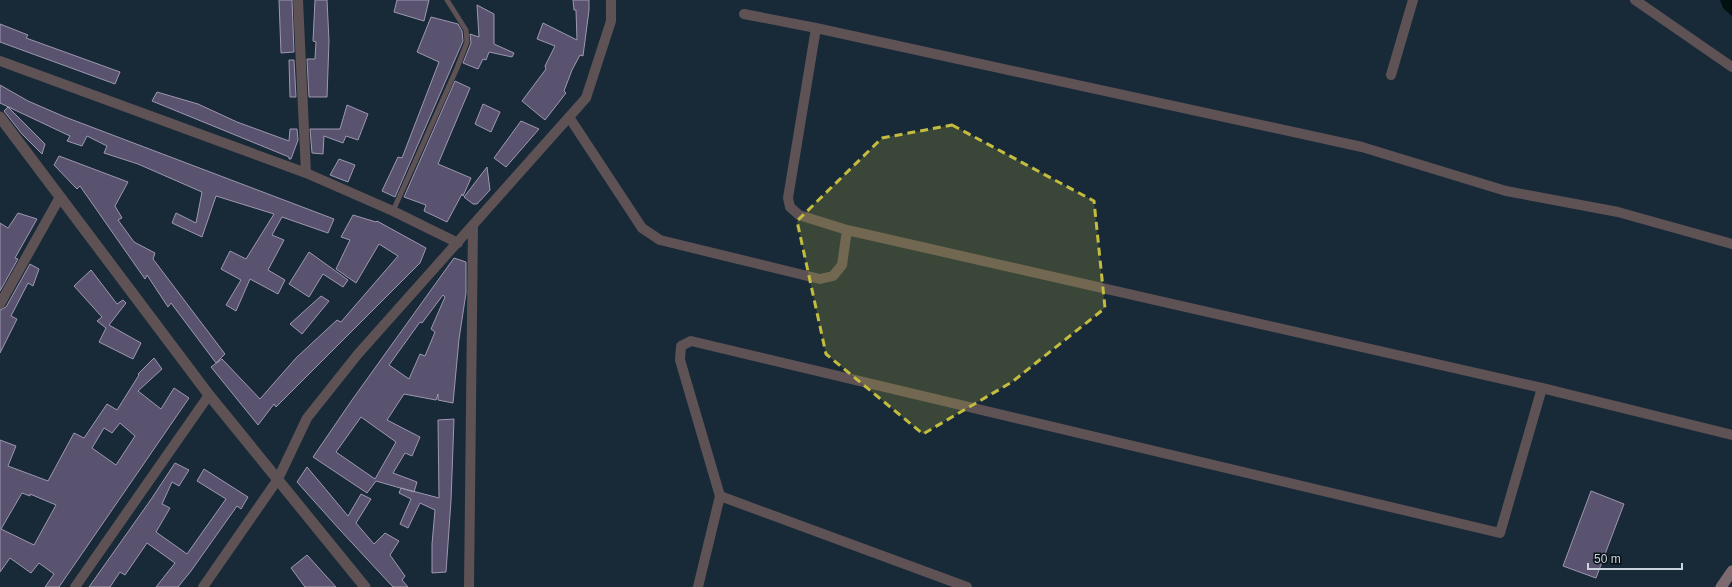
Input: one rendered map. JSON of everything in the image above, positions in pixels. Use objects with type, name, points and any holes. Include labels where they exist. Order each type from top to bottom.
[{"type":"main road","points":[[1721,587],[1732,571]]},
{"type":"street","points":[[298,0],[306,172]]},
{"type":"street","points":[[203,587],[278,479],[307,418],[358,354],[586,98],[611,21],[611,0]]},
{"type":"street","points":[[1391,75],[1413,0]]},
{"type":"street","points":[[1635,0],[1732,67]]},
{"type":"street","points":[[744,14],[816,28],[1362,146],[1506,190],[1618,212],[1732,244]]},
{"type":"street","points":[[816,28],[788,198],[790,207],[799,214],[847,230],[1542,388],[1732,435]]},
{"type":"street","points":[[0,61],[306,172],[393,211],[458,243]]},
{"type":"street","points":[[0,117],[209,395],[365,587]]},
{"type":"street","points":[[569,117],[642,228],[660,240],[820,279],[833,276],[842,265],[847,230]]},
{"type":"street","points":[[0,304],[60,197]]},
{"type":"street","points":[[469,587],[473,225]]},
{"type":"street","points":[[698,587],[720,496],[680,360],[681,346],[691,341],[1500,533],[1542,388]]},
{"type":"street","points":[[75,587],[209,395]]},
{"type":"street","points":[[720,496],[967,587]]},
{"type":"lane","points":[[393,211],[457,68],[467,42],[466,30],[447,0]]},
{"type":"highlighted area","points":[[952,125],[1094,201],[1105,308],[1012,382],[923,434],[826,354],[797,221],[882,138]]},
{"type":"shaded area","points":[[1720,0],[1732,0],[1732,16],[1723,8]]},
{"type":"building","points":[[279,0],[292,0],[294,52],[281,53]]},
{"type":"building","points":[[315,0],[327,0],[329,41],[327,97],[309,97],[307,59],[315,59],[316,42],[313,41]]},
{"type":"building","points":[[397,0],[429,0],[424,21],[394,12]]},
{"type":"building","points":[[573,0],[589,0],[583,56],[580,55],[572,70],[564,91],[566,93],[545,120],[522,101],[546,69],[545,66],[555,46],[537,39],[543,23],[577,40],[576,10],[574,10]]},
{"type":"building","points":[[477,5],[494,14],[494,44],[514,53],[512,57],[489,52],[486,60],[483,59],[478,69],[463,63],[471,43],[470,34],[479,37]]},
{"type":"building","points":[[431,17],[458,24],[462,31],[463,41],[395,197],[382,191],[398,157],[402,158],[439,62],[417,52]]},
{"type":"building","points":[[0,24],[28,35],[26,38],[120,72],[115,84],[0,42]]},
{"type":"building","points":[[289,60],[294,60],[296,97],[290,97]]},
{"type":"building","points":[[455,81],[470,88],[438,164],[471,178],[463,196],[462,194],[447,222],[424,211],[426,205],[404,197]]},
{"type":"building","points":[[0,85],[28,101],[65,117],[334,219],[328,233],[282,217],[272,235],[284,240],[268,270],[285,280],[278,294],[250,279],[236,311],[226,305],[241,280],[221,269],[230,251],[246,259],[274,214],[216,196],[202,237],[172,223],[176,213],[196,223],[202,192],[138,164],[104,153],[107,146],[87,136],[82,146],[67,141],[70,136],[0,103]]},
{"type":"building","points":[[157,92],[198,104],[237,122],[289,141],[290,129],[297,129],[298,140],[291,159],[152,101]]},
{"type":"building","points":[[483,104],[500,112],[491,132],[475,124]]},
{"type":"building","points":[[347,105],[368,114],[358,140],[346,136],[343,143],[324,136],[323,154],[312,153],[310,129],[340,129]]},
{"type":"building","points":[[8,107],[45,144],[42,154],[22,134],[4,111]]},
{"type":"building","points":[[521,121],[539,129],[506,167],[494,158]]},
{"type":"building","points":[[59,156],[128,182],[115,206],[122,218],[118,220],[134,242],[155,253],[153,259],[225,354],[216,363],[171,303],[168,307],[147,275],[145,279],[80,186],[77,189],[54,165]]},
{"type":"building","points":[[339,159],[355,165],[348,182],[330,175]]},
{"type":"building","points":[[487,167],[490,190],[477,204],[473,204],[464,197]]},
{"type":"building","points":[[18,213],[37,219],[15,258],[18,259],[0,291],[0,223],[8,228]]},
{"type":"building","points":[[353,215],[376,222],[377,221],[426,248],[420,263],[276,407],[274,404],[258,425],[211,367],[222,359],[260,399],[296,358],[337,320],[341,322],[398,256],[379,244],[356,283],[336,269],[350,240],[341,237]]},
{"type":"building","points":[[309,252],[348,280],[343,287],[323,274],[309,297],[289,284]]},
{"type":"building","points":[[454,258],[466,262],[466,293],[459,339],[453,403],[438,400],[438,394],[436,400],[404,394],[387,420],[420,437],[412,456],[405,453],[393,473],[417,482],[414,492],[376,481],[367,493],[313,457]],"holes":[[[443,295],[445,297],[431,329],[435,332],[425,356],[420,354],[409,379],[389,365],[420,322],[422,323]],[[361,417],[396,442],[375,479],[336,452]]]},
{"type":"building","points":[[30,264],[39,269],[33,286],[28,283],[11,316],[17,319],[0,353],[0,310],[6,307]]},
{"type":"building","points":[[91,270],[117,304],[123,300],[126,303],[109,325],[141,343],[133,359],[99,342],[106,328],[97,321],[102,317],[74,286]]},
{"type":"building","points":[[321,296],[329,301],[302,334],[290,324]]},
{"type":"building","points":[[154,358],[162,369],[138,391],[161,409],[174,388],[189,398],[59,587],[45,587],[54,574],[39,563],[31,573],[10,558],[0,572],[0,440],[16,446],[8,466],[48,481],[74,433],[84,438],[107,404],[117,410],[139,375],[138,374]],"holes":[[[120,423],[135,436],[116,465],[92,448],[104,428],[112,433]],[[22,493],[30,496],[30,494],[56,505],[34,545],[1,529]]]},
{"type":"building","points":[[454,419],[451,501],[446,572],[432,573],[432,544],[435,510],[420,503],[408,528],[400,524],[411,499],[399,493],[401,488],[439,498],[438,420]]},
{"type":"building","points":[[175,463],[189,470],[179,486],[172,482],[162,504],[170,508],[156,532],[187,554],[226,499],[197,481],[204,469],[248,497],[241,509],[237,506],[178,587],[156,587],[175,563],[147,543],[125,575],[120,572],[110,587],[89,587],[152,498]]},
{"type":"building","points":[[307,467],[348,516],[361,494],[371,499],[356,523],[374,544],[385,533],[399,541],[390,555],[405,576],[402,580],[408,587],[393,587],[297,482]]},
{"type":"building","points":[[1591,491],[1624,504],[1596,578],[1563,566]]},
{"type":"building","points":[[307,555],[336,587],[305,587],[291,568]]}]
